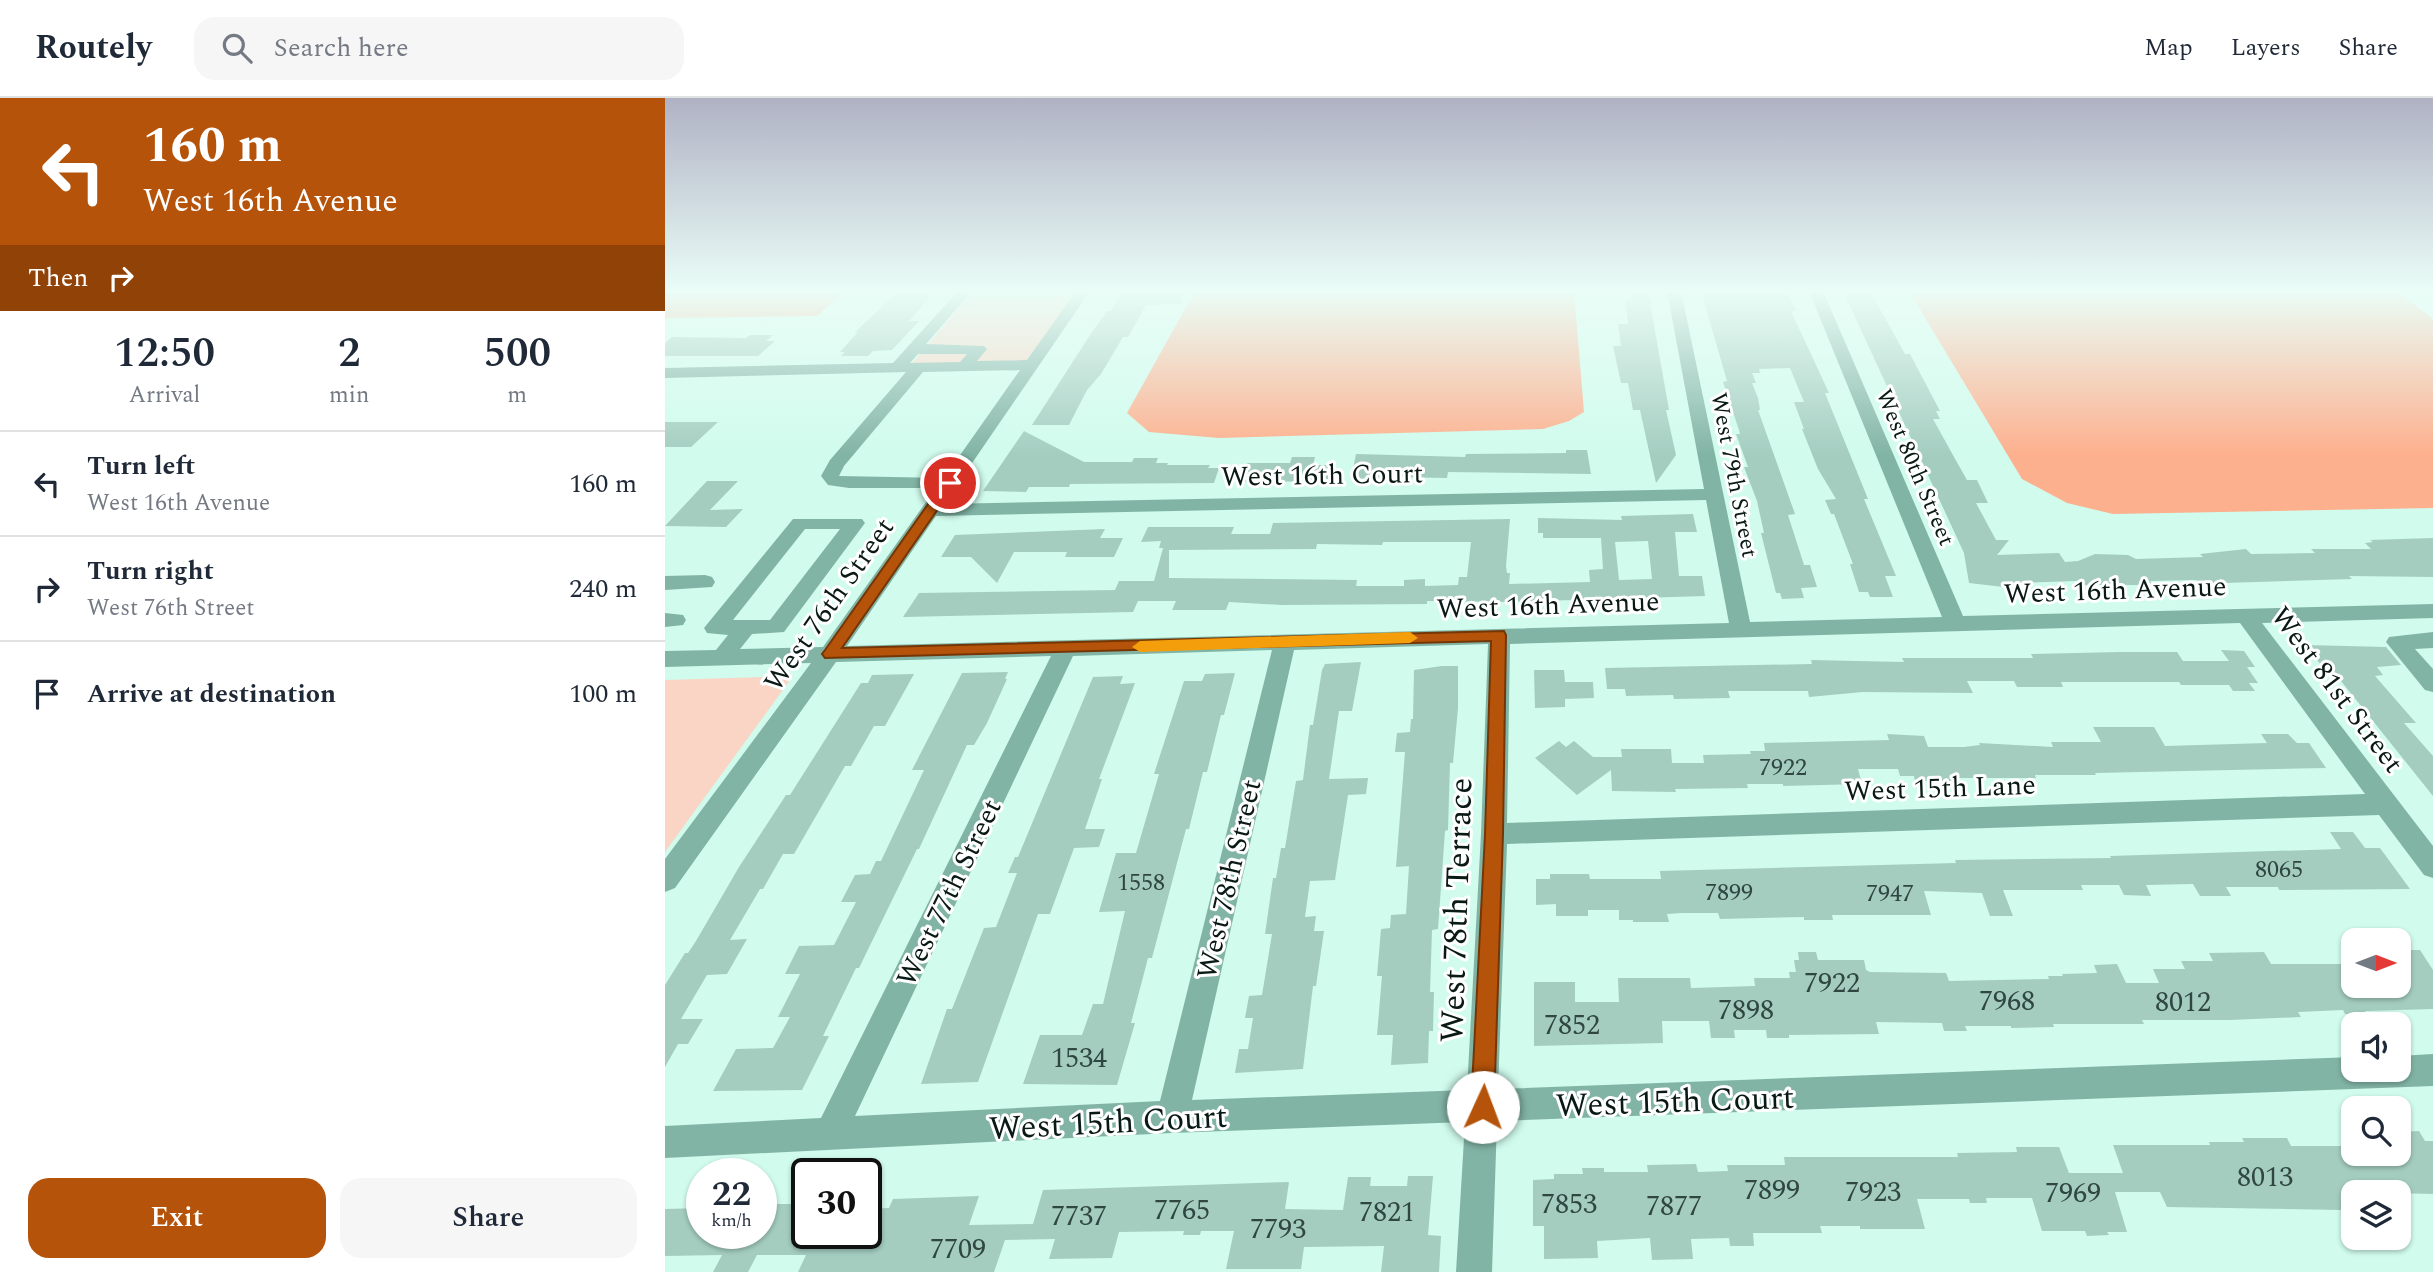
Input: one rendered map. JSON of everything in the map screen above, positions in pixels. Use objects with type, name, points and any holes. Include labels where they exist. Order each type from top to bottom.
[{"type":"street","points":[[897,368],[917,346]]},
{"type":"street","name":"West 76th Street","points":[[665,880],[830,654],[1044,346]]},
{"type":"street","name":"West 79th Street","points":[[1685,346],[1741,629]]},
{"type":"street","name":"West 80th Street","points":[[1839,346],[1955,623]]},
{"type":"street","points":[[914,349],[979,349],[965,366]]},
{"type":"street","points":[[665,373],[1030,366]]},
{"type":"street","points":[[918,368],[836,464],[830,476],[834,481],[849,483],[950,483]]},
{"type":"street","name":"West 16th Court","points":[[931,510],[1713,494]]},
{"type":"street","points":[[800,523],[855,523],[776,627],[746,627],[715,628],[800,523]]},
{"type":"street","points":[[665,583],[705,582]]},
{"type":"street","name":"West 16th Avenue","points":[[665,659],[2433,611]]},
{"type":"street","name":"West 81st Street","points":[[2245,615],[2433,867]]},
{"type":"street","points":[[722,657],[746,627]]},
{"type":"street","name":"West 78th Terrace","points":[[1474,1272],[1494,834],[1499,635]]},
{"type":"street","points":[[2433,640],[2397,642],[2433,684]]},
{"type":"street","name":"West 78th Street","points":[[1172,1118],[1285,641]]},
{"type":"street","name":"West 77th Street","points":[[830,1134],[1065,649]]},
{"type":"street","name":"West 15th Lane","points":[[1494,834],[2388,804]]},
{"type":"street","name":"West 15th Court","points":[[665,1142],[1172,1118],[2433,1070]]},
{"type":"shaded area","points":[[927,346],[1040,346],[1026,366],[909,367]]},
{"type":"shaded area","points":[[1164,346],[1579,346],[1584,412],[1569,421],[1543,429],[1219,438],[1149,432],[1127,413]]},
{"type":"shaded area","points":[[1942,346],[2433,346],[2433,508],[2113,514],[2067,503],[2022,479]]},
{"type":"shaded area","points":[[793,676],[665,852],[665,680]]},
{"type":"building","points":[[665,346],[770,346],[758,356],[665,356]]},
{"type":"building","points":[[846,346],[896,346],[892,350],[873,351],[868,356],[841,356],[845,352],[840,352]]},
{"type":"building","points":[[1083,346],[1118,346],[1101,374],[1087,390],[1069,425],[1032,425]]},
{"type":"building","points":[[1613,346],[1658,346],[1669,410],[1666,410],[1676,455],[1656,483],[1640,410],[1633,410],[1628,383],[1621,383]]},
{"type":"building","points":[[1717,346],[1807,346],[1829,393],[1825,393],[1896,576],[1885,576],[1893,597],[1870,597],[1868,592],[1859,592],[1850,564],[1853,564],[1834,514],[1831,514],[1825,500],[1836,499],[1818,469],[1802,429],[1794,402],[1804,402],[1790,368],[1759,369],[1760,373],[1752,373],[1756,383],[1752,383],[1758,398],[1758,410],[1795,514],[1788,515],[1804,565],[1810,565],[1817,587],[1801,588],[1804,598],[1782,599],[1780,593],[1776,593],[1761,533],[1764,533],[1757,501],[1744,467],[1748,467],[1736,434],[1740,434],[1723,382],[1727,381]]},
{"type":"building","points":[[1868,346],[1900,346],[1905,354],[1910,354],[1940,411],[1936,411],[1940,419],[1933,419],[1967,480],[1977,480],[1988,503],[1976,503],[1996,540],[2009,540],[1997,555],[2059,553],[2065,562],[2078,561],[2095,554],[2128,555],[2136,559],[2203,557],[2200,554],[2246,549],[2251,554],[2315,553],[2311,549],[2371,549],[2365,543],[2373,542],[2370,540],[2433,538],[2433,577],[2349,576],[2352,579],[2224,583],[2199,583],[2196,580],[2150,581],[2153,585],[2078,585],[2076,581],[2020,583],[2021,589],[1969,583],[1964,553]]},
{"type":"building","points":[[665,422],[718,422],[691,447],[665,447]]},
{"type":"building","points":[[1024,431],[1084,462],[1132,462],[1134,458],[1158,458],[1156,463],[1168,463],[1167,465],[1210,465],[1208,468],[1219,468],[1214,483],[1070,484],[1069,487],[1029,487],[1026,492],[983,491]]},
{"type":"building","points":[[1566,450],[1587,450],[1591,474],[1448,472],[1447,478],[1351,479],[1356,454],[1465,457],[1466,454],[1566,453]]},
{"type":"building","points":[[1292,457],[1315,457],[1313,465],[1333,465],[1329,481],[1240,482],[1247,463],[1290,463]]},
{"type":"building","points":[[707,481],[738,481],[710,510],[743,509],[726,527],[665,526]]},
{"type":"building","points":[[1693,514],[1697,532],[1675,532],[1679,576],[1702,576],[1705,596],[1509,602],[1427,601],[1427,604],[1282,605],[1229,602],[1226,610],[1172,610],[1176,601],[1138,601],[1133,612],[903,617],[919,593],[1115,590],[1119,581],[1154,581],[1163,548],[1159,548],[1161,541],[1141,542],[1148,527],[1234,527],[1231,534],[1270,534],[1273,523],[1510,519],[1506,566],[1507,573],[1510,573],[1509,584],[1590,582],[1589,570],[1603,569],[1601,538],[1543,538],[1543,533],[1538,533],[1538,518],[1622,520],[1621,516]],"holes":[[[1648,541],[1652,579],[1619,580],[1615,542]],[[1383,542],[1471,542],[1467,577],[1459,577],[1458,585],[1425,586],[1425,579],[1404,580],[1404,586],[1356,586],[1357,580],[1169,578],[1169,550],[1316,549],[1317,544],[1382,545]]]},
{"type":"building","points":[[1105,529],[1100,538],[1123,538],[1114,557],[1065,557],[1067,552],[1014,552],[997,583],[971,557],[941,557],[955,535]]},
{"type":"building","points":[[2305,645],[2386,647],[2401,665],[2377,667],[2383,675],[2375,676],[2416,723],[2404,723],[2433,756],[2433,796],[2337,676],[2330,676]]},
{"type":"building","points":[[2221,650],[2244,651],[2255,667],[2247,667],[2258,683],[2249,683],[2255,691],[2233,691],[2229,685],[2181,685],[2179,682],[2061,682],[2063,687],[2017,687],[2014,681],[1967,681],[1973,693],[1863,692],[1809,697],[1808,691],[1728,691],[1730,698],[1674,699],[1673,695],[1626,696],[1625,689],[1607,689],[1605,668],[1812,664],[1811,660],[1904,662],[1902,658],[2033,658],[2031,654],[2120,652],[2177,652],[2183,661],[2229,661]]},
{"type":"building","points":[[1361,662],[1352,711],[1339,711],[1329,779],[1368,778],[1366,794],[1348,795],[1335,880],[1310,881],[1305,917],[1316,916],[1314,931],[1324,931],[1316,986],[1313,986],[1303,1069],[1235,1073],[1239,1049],[1248,1049],[1253,1018],[1245,1018],[1249,996],[1262,995],[1272,934],[1265,934],[1273,878],[1276,878],[1281,848],[1285,848],[1296,781],[1303,780],[1310,725],[1313,725],[1322,670],[1325,664]]},
{"type":"building","points":[[1458,666],[1458,708],[1453,763],[1450,763],[1448,830],[1445,831],[1438,929],[1432,930],[1430,992],[1434,992],[1433,1031],[1429,1031],[1428,1063],[1391,1065],[1393,1035],[1377,1035],[1382,976],[1377,976],[1381,929],[1390,928],[1391,915],[1406,914],[1409,866],[1396,867],[1405,752],[1395,752],[1397,733],[1410,732],[1413,719],[1414,670]]},
{"type":"building","points":[[1534,670],[1564,670],[1565,682],[1593,682],[1594,698],[1565,699],[1565,707],[1535,708]]},
{"type":"building","points":[[1008,672],[987,723],[974,745],[967,745],[919,849],[859,968],[856,968],[823,1036],[829,1036],[802,1090],[713,1091],[736,1049],[773,1048],[790,1017],[778,1017],[800,974],[785,974],[799,946],[834,945],[856,902],[841,902],[855,875],[870,874],[876,861],[881,861],[924,770],[912,770],[962,673]]},
{"type":"building","points":[[1235,673],[1207,772],[1203,772],[1189,829],[1186,829],[1152,958],[1148,958],[1131,1023],[1135,1023],[1117,1085],[1023,1084],[1040,1035],[1082,1035],[1093,1004],[1103,1004],[1125,911],[1099,912],[1116,853],[1136,853],[1159,774],[1154,774],[1184,681],[1202,681],[1205,674]]},
{"type":"building","points":[[914,674],[885,726],[874,726],[851,766],[845,766],[794,854],[783,854],[763,889],[760,889],[730,940],[747,939],[727,974],[707,975],[681,1019],[703,1019],[688,1044],[678,1044],[665,1067],[665,985],[696,941],[739,867],[786,795],[790,795],[861,683],[868,683],[872,675]]},
{"type":"building","points":[[1123,676],[1120,684],[1135,683],[1099,779],[1102,779],[1085,829],[1105,829],[1099,847],[1074,848],[1050,914],[1038,914],[978,1082],[921,1084],[947,1009],[952,1009],[984,928],[996,927],[1017,873],[1008,873],[1015,857],[1018,857],[1093,677]]},
{"type":"building","points":[[2093,727],[2154,727],[2165,746],[2267,743],[2261,734],[2288,734],[2297,743],[2309,743],[2326,768],[2035,775],[2036,778],[1951,778],[1952,781],[1915,781],[1914,776],[1900,776],[1898,769],[1858,769],[1862,784],[1747,784],[1748,788],[1675,789],[1676,792],[1612,791],[1611,770],[1577,795],[1535,758],[1559,741],[1566,747],[1574,741],[1593,757],[1622,757],[1621,749],[1671,749],[1672,763],[1704,763],[1703,755],[1765,751],[1764,743],[1889,740],[1887,734],[1924,736],[1928,747],[1964,747],[1980,745],[1979,743],[2053,747],[2051,742],[2101,742]]},
{"type":"building","points":[[2330,832],[2353,832],[2365,848],[2380,848],[2410,889],[2279,890],[2278,887],[2226,887],[2231,896],[2200,896],[2193,884],[2146,885],[2151,896],[2124,895],[2119,885],[2081,885],[2083,890],[2003,890],[2013,916],[1990,916],[1982,893],[1924,891],[1931,915],[1832,915],[1833,920],[1804,920],[1804,917],[1720,919],[1718,913],[1682,913],[1667,914],[1669,922],[1633,922],[1619,920],[1619,910],[1588,910],[1588,916],[1556,916],[1556,904],[1536,905],[1536,879],[1550,879],[1550,874],[1589,874],[1590,879],[1661,879],[1660,871],[2341,849]]},
{"type":"building","points":[[2411,950],[2420,950],[2433,970],[2433,1009],[2298,1012],[2301,1017],[2230,1020],[2142,1020],[2144,1024],[2053,1024],[2054,1027],[2011,1028],[1965,1026],[1967,1031],[1944,1031],[1942,1023],[1876,1022],[1879,1034],[1789,1035],[1789,1038],[1767,1038],[1766,1030],[1734,1030],[1735,1038],[1711,1038],[1709,1021],[1662,1021],[1663,1043],[1534,1046],[1534,982],[1575,982],[1575,1002],[1619,1002],[1618,978],[1690,978],[1691,988],[1755,986],[1754,978],[1790,978],[1789,972],[1796,972],[1794,960],[1799,960],[1798,952],[1816,952],[1818,960],[1864,960],[1866,970],[1870,972],[1946,973],[1949,981],[2049,979],[2048,976],[2063,976],[2062,974],[2097,973],[2094,965],[2117,964],[2126,983],[2159,983],[2153,969],[2185,969],[2181,961],[2213,961],[2209,953],[2264,952],[2271,964],[2341,964],[2341,998],[2411,998]]},
{"type":"building","points":[[2411,1131],[2419,1131],[2425,1141],[2433,1141],[2433,1194],[2411,1193],[2411,1180],[2341,1180],[2341,1210],[2167,1207],[2160,1192],[2115,1192],[2127,1232],[2107,1232],[2109,1235],[2087,1236],[2085,1231],[2042,1231],[2032,1198],[1986,1198],[1987,1203],[1970,1203],[1969,1199],[1917,1199],[1925,1229],[1820,1226],[1822,1233],[1753,1233],[1754,1246],[1730,1246],[1729,1238],[1691,1239],[1693,1259],[1652,1260],[1650,1238],[1597,1241],[1598,1258],[1544,1259],[1544,1226],[1533,1226],[1533,1180],[1554,1179],[1554,1174],[1583,1174],[1582,1168],[1604,1168],[1604,1172],[1648,1172],[1647,1165],[1696,1164],[1698,1172],[1728,1171],[1727,1165],[1785,1165],[1784,1157],[1958,1157],[1957,1153],[2017,1152],[2016,1147],[2059,1147],[2069,1173],[2123,1173],[2113,1145],[2210,1145],[2209,1142],[2244,1142],[2242,1138],[2287,1138],[2291,1146],[2341,1146],[2341,1166],[2411,1166]]},
{"type":"building","points":[[1408,1176],[1433,1176],[1428,1235],[1441,1236],[1439,1272],[1381,1272],[1384,1246],[1304,1247],[1301,1269],[1226,1269],[1234,1231],[1201,1231],[1200,1235],[1183,1235],[1184,1231],[1119,1232],[1112,1258],[1049,1259],[1055,1239],[1005,1240],[994,1272],[798,1272],[806,1255],[757,1255],[748,1272],[713,1272],[722,1255],[665,1256],[665,1209],[686,1208],[686,1249],[777,1249],[777,1204],[791,1204],[791,1249],[882,1249],[882,1208],[889,1208],[893,1199],[979,1196],[969,1225],[1033,1224],[1043,1190],[1289,1182],[1285,1209],[1343,1210],[1348,1177],[1371,1177],[1370,1186],[1407,1186]]},
{"type":"slow traffic","points":[[1140,647],[1410,638]]},
{"type":"route","points":[[950,483],[830,654],[1499,635],[1483,1107]]}]
